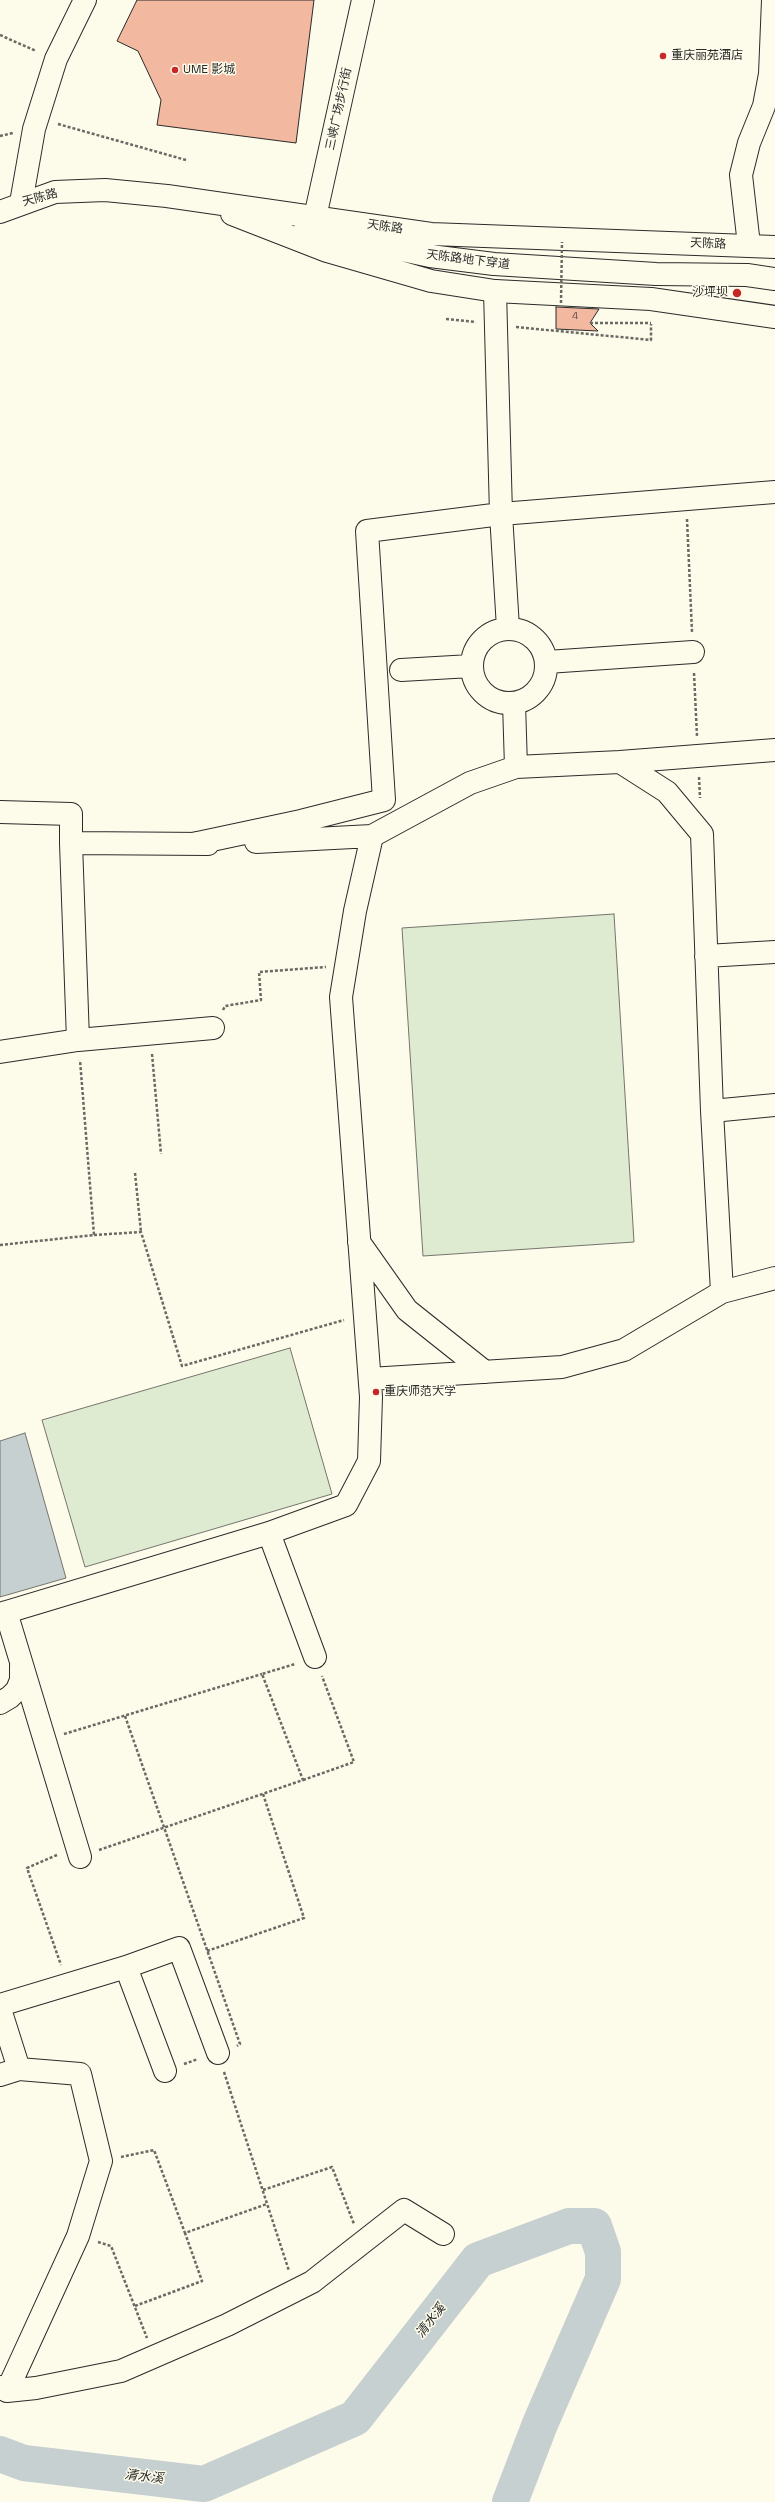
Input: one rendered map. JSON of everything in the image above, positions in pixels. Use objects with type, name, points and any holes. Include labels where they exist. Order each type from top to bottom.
[{"type":"street","points":[[0,219],[21,203],[34,129],[56,60],[85,0]]},
{"type":"street","name":"三峡广场步行街","points":[[315,217],[363,0]]},
{"type":"street","points":[[749,245],[741,175],[749,143],[764,106],[770,74],[774,32],[773,0]]},
{"type":"street","name":"天陈路","points":[[0,212],[54,192],[105,190],[167,196],[431,234],[775,247]]},
{"type":"street","points":[[167,196],[233,214],[327,251],[431,281],[495,291],[651,299],[775,317]]},
{"type":"street","name":"天陈路地下穿道","points":[[167,196],[430,256],[494,264],[656,274],[747,275],[775,279]]},
{"type":"street","points":[[495,291],[501,514],[508,628]]},
{"type":"street","points":[[193,844],[301,821],[384,800],[367,531],[501,514],[775,492]]},
{"type":"street","points":[[508,628],[526,632],[540,644],[547,662],[544,681],[532,696],[514,704],[493,700],[478,687],[472,666],[474,652],[482,640],[494,632],[508,628]]},
{"type":"street","points":[[547,662],[693,652]]},
{"type":"street","points":[[401,670],[472,666]]},
{"type":"street","points":[[514,704],[516,767]]},
{"type":"street","points":[[71,842],[193,844],[372,836],[470,783],[516,767],[620,762],[775,750]]},
{"type":"street","points":[[620,762],[667,792],[702,834],[712,1111],[722,1292]]},
{"type":"street","points":[[0,812],[71,814],[78,1040]]},
{"type":"street","points":[[80,1857],[43,1741],[20,1659],[3,1613],[269,1533],[346,1505],[370,1461],[370,1379],[341,997],[355,911],[372,836]]},
{"type":"street","points":[[706,956],[775,952]]},
{"type":"street","points":[[0,1052],[78,1040],[213,1028]]},
{"type":"street","points":[[712,1111],[775,1105]]},
{"type":"street","points":[[359,1242],[407,1310],[485,1372]]},
{"type":"street","points":[[370,1379],[562,1367],[624,1350],[722,1292],[775,1278]]},
{"type":"street","points":[[269,1533],[315,1657]]},
{"type":"street","points":[[0,1641],[14,1650],[20,1659],[21,1680],[17,1690],[10,1698],[0,1703]]},
{"type":"street","points":[[0,2006],[126,1967],[179,1948],[218,2053]]},
{"type":"street","points":[[126,1967],[165,2071]]},
{"type":"street","points":[[0,2009],[9,2072],[80,2074],[101,2161],[78,2236],[4,2389],[36,2388],[121,2371],[227,2325],[312,2282],[404,2210],[443,2234]]},
{"type":"path","points":[[0,35],[56,60]]},
{"type":"path","points":[[38,118],[186,160]]},
{"type":"path","points":[[561,303],[562,242]]},
{"type":"path","points":[[446,319],[651,340],[651,316]]},
{"type":"path","points":[[590,322],[651,324]]},
{"type":"path","points":[[213,1028],[225,1006],[261,1000],[259,972],[346,965]]},
{"type":"path","points":[[150,1033],[161,1154]]},
{"type":"path","points":[[78,1040],[94,1235]]},
{"type":"path","points":[[135,1173],[141,1232],[182,1366],[365,1315]]},
{"type":"path","points":[[0,1244],[141,1232]]},
{"type":"path","points":[[43,1741],[315,1657],[354,1762],[80,1857]]},
{"type":"path","points":[[262,1674],[303,1780]]},
{"type":"path","points":[[125,1716],[207,1951],[304,1918],[263,1794]]},
{"type":"path","points":[[55,1849],[57,1856],[27,1868],[68,1984]]},
{"type":"path","points":[[218,2053],[295,2290]]},
{"type":"path","points":[[101,2161],[154,2150],[202,2281],[135,2306]]},
{"type":"path","points":[[263,2190],[332,2167],[362,2243]]},
{"type":"path","points":[[185,2233],[267,2204]]},
{"type":"path","points":[[78,2236],[111,2246],[147,2340]]},
{"type":"green space","points":[[614,914],[634,1242],[423,1256],[402,928]]},
{"type":"green space","points":[[290,1348],[332,1494],[85,1567],[42,1420]]},
{"type":"shaded area","points":[[25,1433],[66,1578],[0,1597],[0,1441]]},
{"type":"building","points":[[137,0],[314,0],[296,143],[157,125],[161,100],[138,51],[117,41]]},
{"type":"building","points":[[556,307],[599,309],[590,323],[598,331],[556,329]]},
{"type":"waterway","name":"清水溪","points":[[0,2454],[24,2463],[204,2484],[355,2418],[478,2260],[569,2226],[594,2226],[603,2252],[603,2279],[540,2424],[510,2502]]},
{"type":"place","name":"重庆丽苑酒店","points":[[663,56]]},
{"type":"place","name":"UME 影城","points":[[175,70]]},
{"type":"place","name":"沙坪坝","points":[[737,293]]},
{"type":"place","name":"重庆师范大学","points":[[376,1392]]}]
